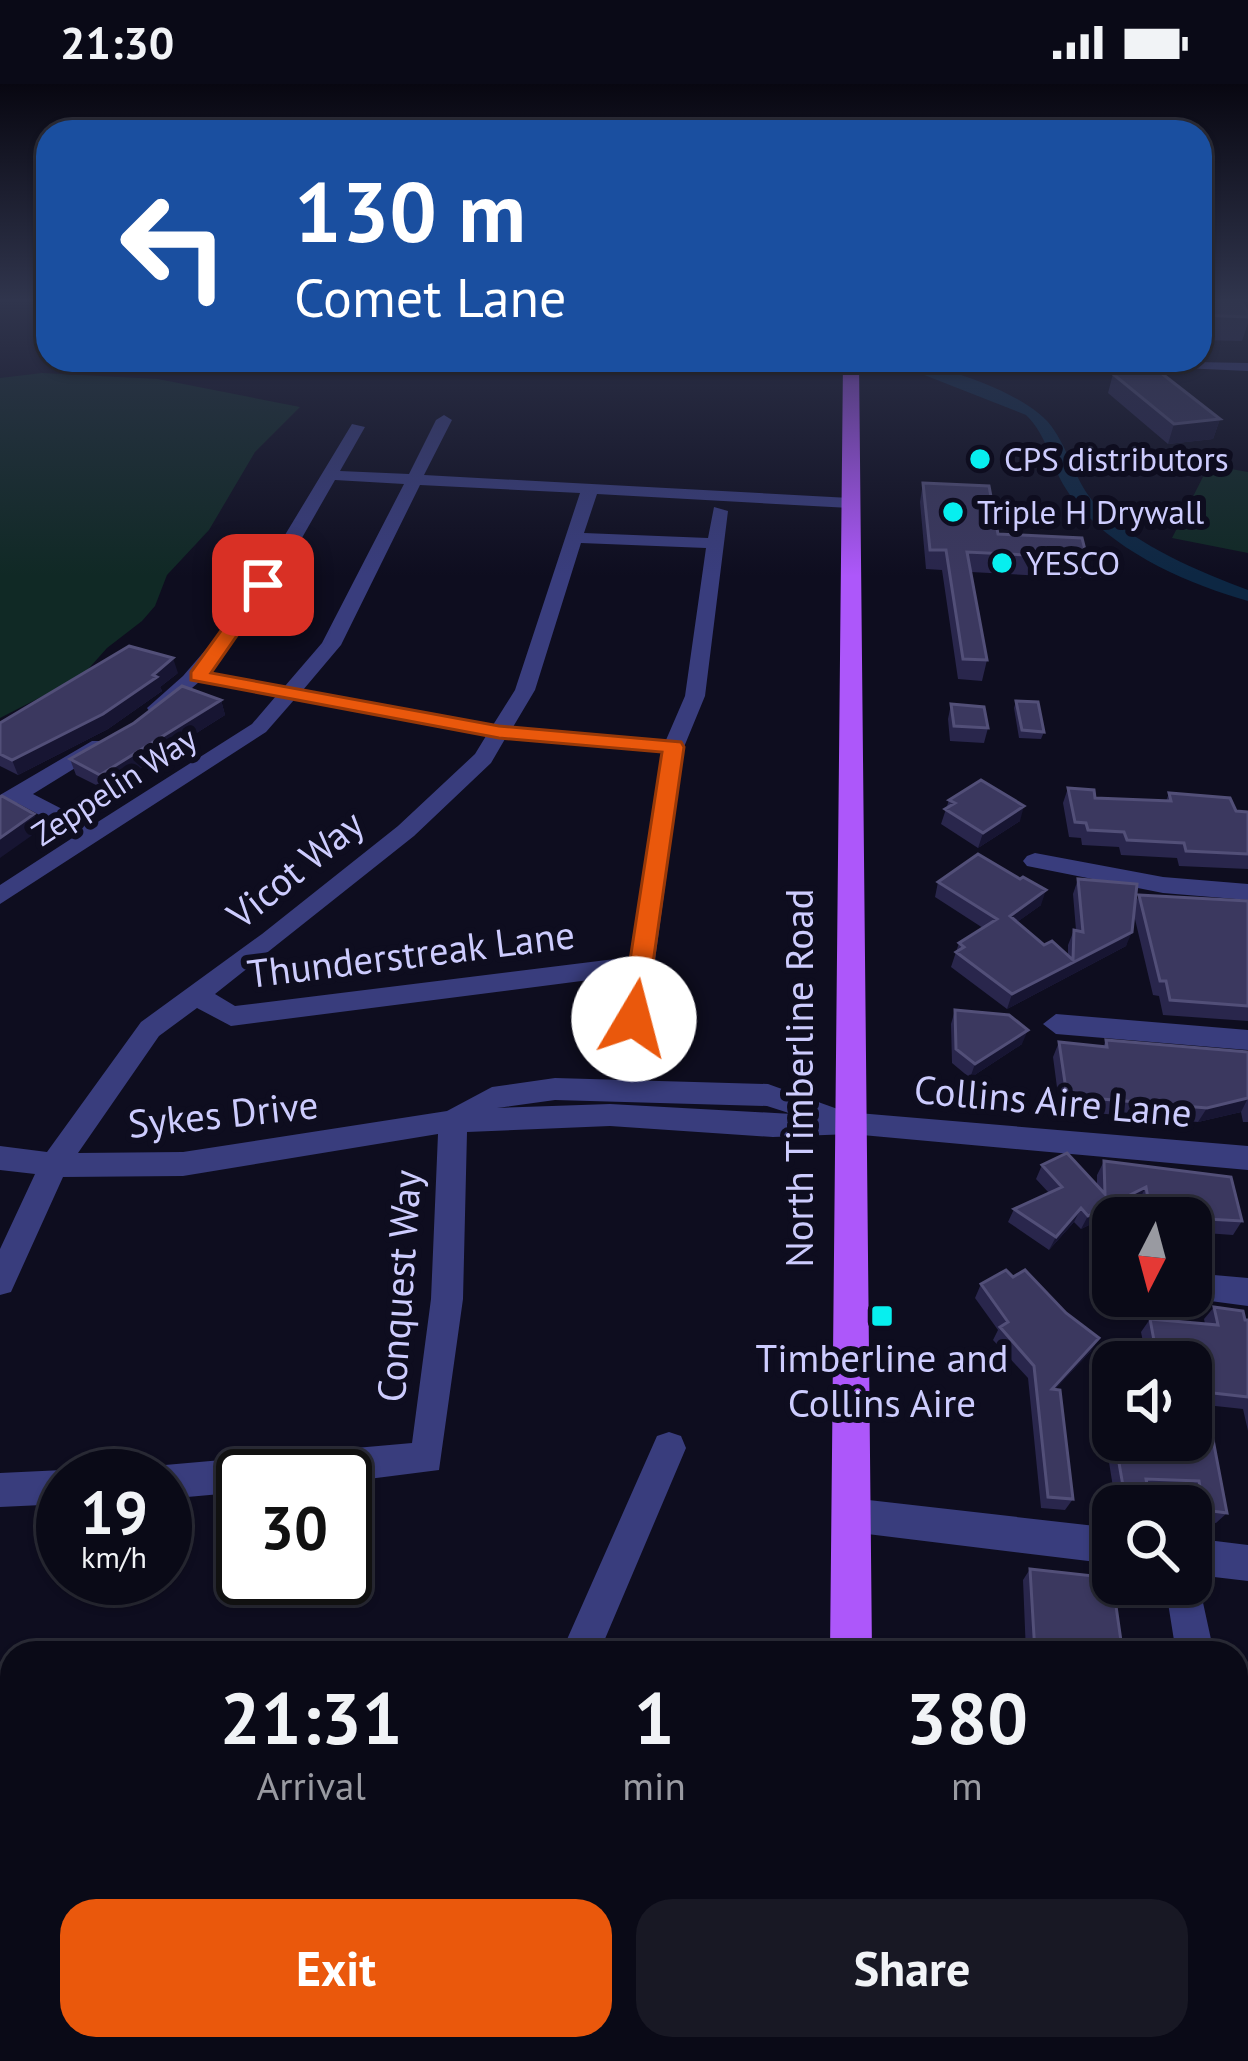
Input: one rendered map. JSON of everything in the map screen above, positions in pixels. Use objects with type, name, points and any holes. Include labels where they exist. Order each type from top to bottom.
[{"type":"main road","name":"North Timberline Road","points":[[850,1641],[851,391]]},
{"type":"street","name":"Zeppelin Way","points":[[0,896],[259,728],[292,694],[331,645],[444,420]]},
{"type":"street","points":[[139,721],[198,676],[241,622],[357,427]]},
{"type":"street","points":[[328,475],[850,502]]},
{"type":"street","name":"Vicot Way","points":[[0,1282],[54,1165],[150,1029],[406,831],[483,758],[525,690],[590,489]]},
{"type":"street","points":[[634,1019],[673,747],[695,695],[719,511]]},
{"type":"street","points":[[576,538],[715,544]]},
{"type":"street","points":[[198,676],[499,732],[673,747]]},
{"type":"street","points":[[9,799],[119,733]]},
{"type":"street","points":[[9,799],[94,835]]},
{"type":"street","points":[[1035,861],[1163,885],[1248,892]]},
{"type":"street","name":"Thunderstreak Lane","points":[[196,995],[231,1016],[642,964]]},
{"type":"street","points":[[1056,1024],[1248,1040]]},
{"type":"street","name":"Sykes Drive","points":[[0,1158],[54,1165],[183,1164],[452,1121],[610,1115],[772,1126],[851,1123]]},
{"type":"street","name":"Conquest Way","points":[[192,1479],[427,1457],[446,1299],[452,1121]]},
{"type":"street","name":"Collins Aire Lane","points":[[851,1123],[1248,1157]]},
{"type":"street","points":[[1212,1289],[1248,1292]]},
{"type":"street","points":[[585,1641],[669,1448]]},
{"type":"street","points":[[0,1490],[36,1488]]},
{"type":"street","points":[[851,1515],[1092,1544]]},
{"type":"street","points":[[1212,1559],[1248,1563]]},
{"type":"street","points":[[1187,1605],[1193,1641]]},
{"type":"green space","points":[[0,391],[220,391],[300,407],[255,452],[209,530],[167,575],[155,606],[142,621],[107,648],[82,676],[0,718]]},
{"type":"green space","points":[[1209,465],[1248,472],[1248,553],[1172,538]]},
{"type":"building","points":[[1134,391],[1184,391],[1220,419],[1174,424]]},
{"type":"building","points":[[923,483],[989,486],[998,534],[1082,538],[1087,558],[967,552],[987,660],[963,659],[946,550],[930,550]]},
{"type":"building","points":[[129,646],[173,658],[153,675],[157,677],[103,714],[12,760],[0,754],[0,723]]},
{"type":"building","points":[[182,686],[221,700],[100,775],[70,759],[134,723]]},
{"type":"building","points":[[1016,701],[1038,702],[1044,732],[1022,730]]},
{"type":"building","points":[[951,704],[984,707],[988,728],[954,726]]},
{"type":"building","points":[[981,780],[1024,806],[983,833],[945,809],[955,803],[949,800]]},
{"type":"building","points":[[1068,788],[1094,790],[1095,798],[1171,801],[1169,793],[1230,798],[1236,811],[1248,812],[1248,854],[1186,851],[1184,843],[1127,840],[1124,832],[1088,830],[1086,823],[1075,822]]},
{"type":"building","points":[[0,797],[34,814],[0,838]]},
{"type":"building","points":[[978,854],[1046,890],[1010,916],[1044,945],[1052,941],[1073,960],[1074,930],[1083,932],[1078,879],[1137,884],[1132,932],[1012,994],[956,952],[964,947],[959,943],[997,919],[938,882]]},
{"type":"building","points":[[1139,895],[1248,901],[1248,1006],[1170,1000],[1166,981],[1160,981]]},
{"type":"building","points":[[955,1010],[1009,1015],[1028,1030],[975,1064],[956,1049]]},
{"type":"building","points":[[1106,1040],[1248,1052],[1248,1098],[1207,1108],[1067,1096],[1059,1042],[1107,1047]]},
{"type":"building","points":[[1067,1153],[1105,1194],[1104,1161],[1231,1177],[1242,1221],[1212,1219],[1212,1197],[1148,1197],[1146,1187],[1126,1197],[1092,1197],[1092,1214],[1088,1216],[1081,1208],[1056,1237],[1014,1209],[1062,1187],[1042,1165]]},
{"type":"building","points":[[1006,1270],[1013,1277],[1025,1270],[1066,1313],[1099,1338],[1052,1389],[1060,1390],[1073,1499],[1048,1497],[1034,1366],[1000,1327],[1008,1322],[981,1284]]},
{"type":"building","points":[[1214,1307],[1243,1311],[1248,1320],[1248,1397],[1212,1393],[1212,1341],[1154,1341],[1150,1319],[1218,1325]]},
{"type":"building","points":[[1212,1434],[1227,1513],[1212,1511],[1212,1485],[1200,1485],[1199,1481],[1146,1479],[1147,1485],[1123,1485],[1119,1461],[1212,1461]]},
{"type":"building","points":[[1030,1569],[1092,1576],[1092,1605],[1116,1605],[1121,1641],[1034,1641]]},
{"type":"waterway","points":[[987,391],[1040,420],[1076,492],[1111,527],[1178,567],[1248,596]]},
{"type":"place","name":"CPS distributors","points":[[980,459]]},
{"type":"place","name":"Triple H Drywall","points":[[953,512]]},
{"type":"place","name":"YESCO","points":[[1002,563]]},
{"type":"place","name":"Timberline and Collins Aire","points":[[882,1316]]},
{"type":"route","points":[[263,585],[241,622],[198,676],[499,732],[673,747],[634,1019]]}]
